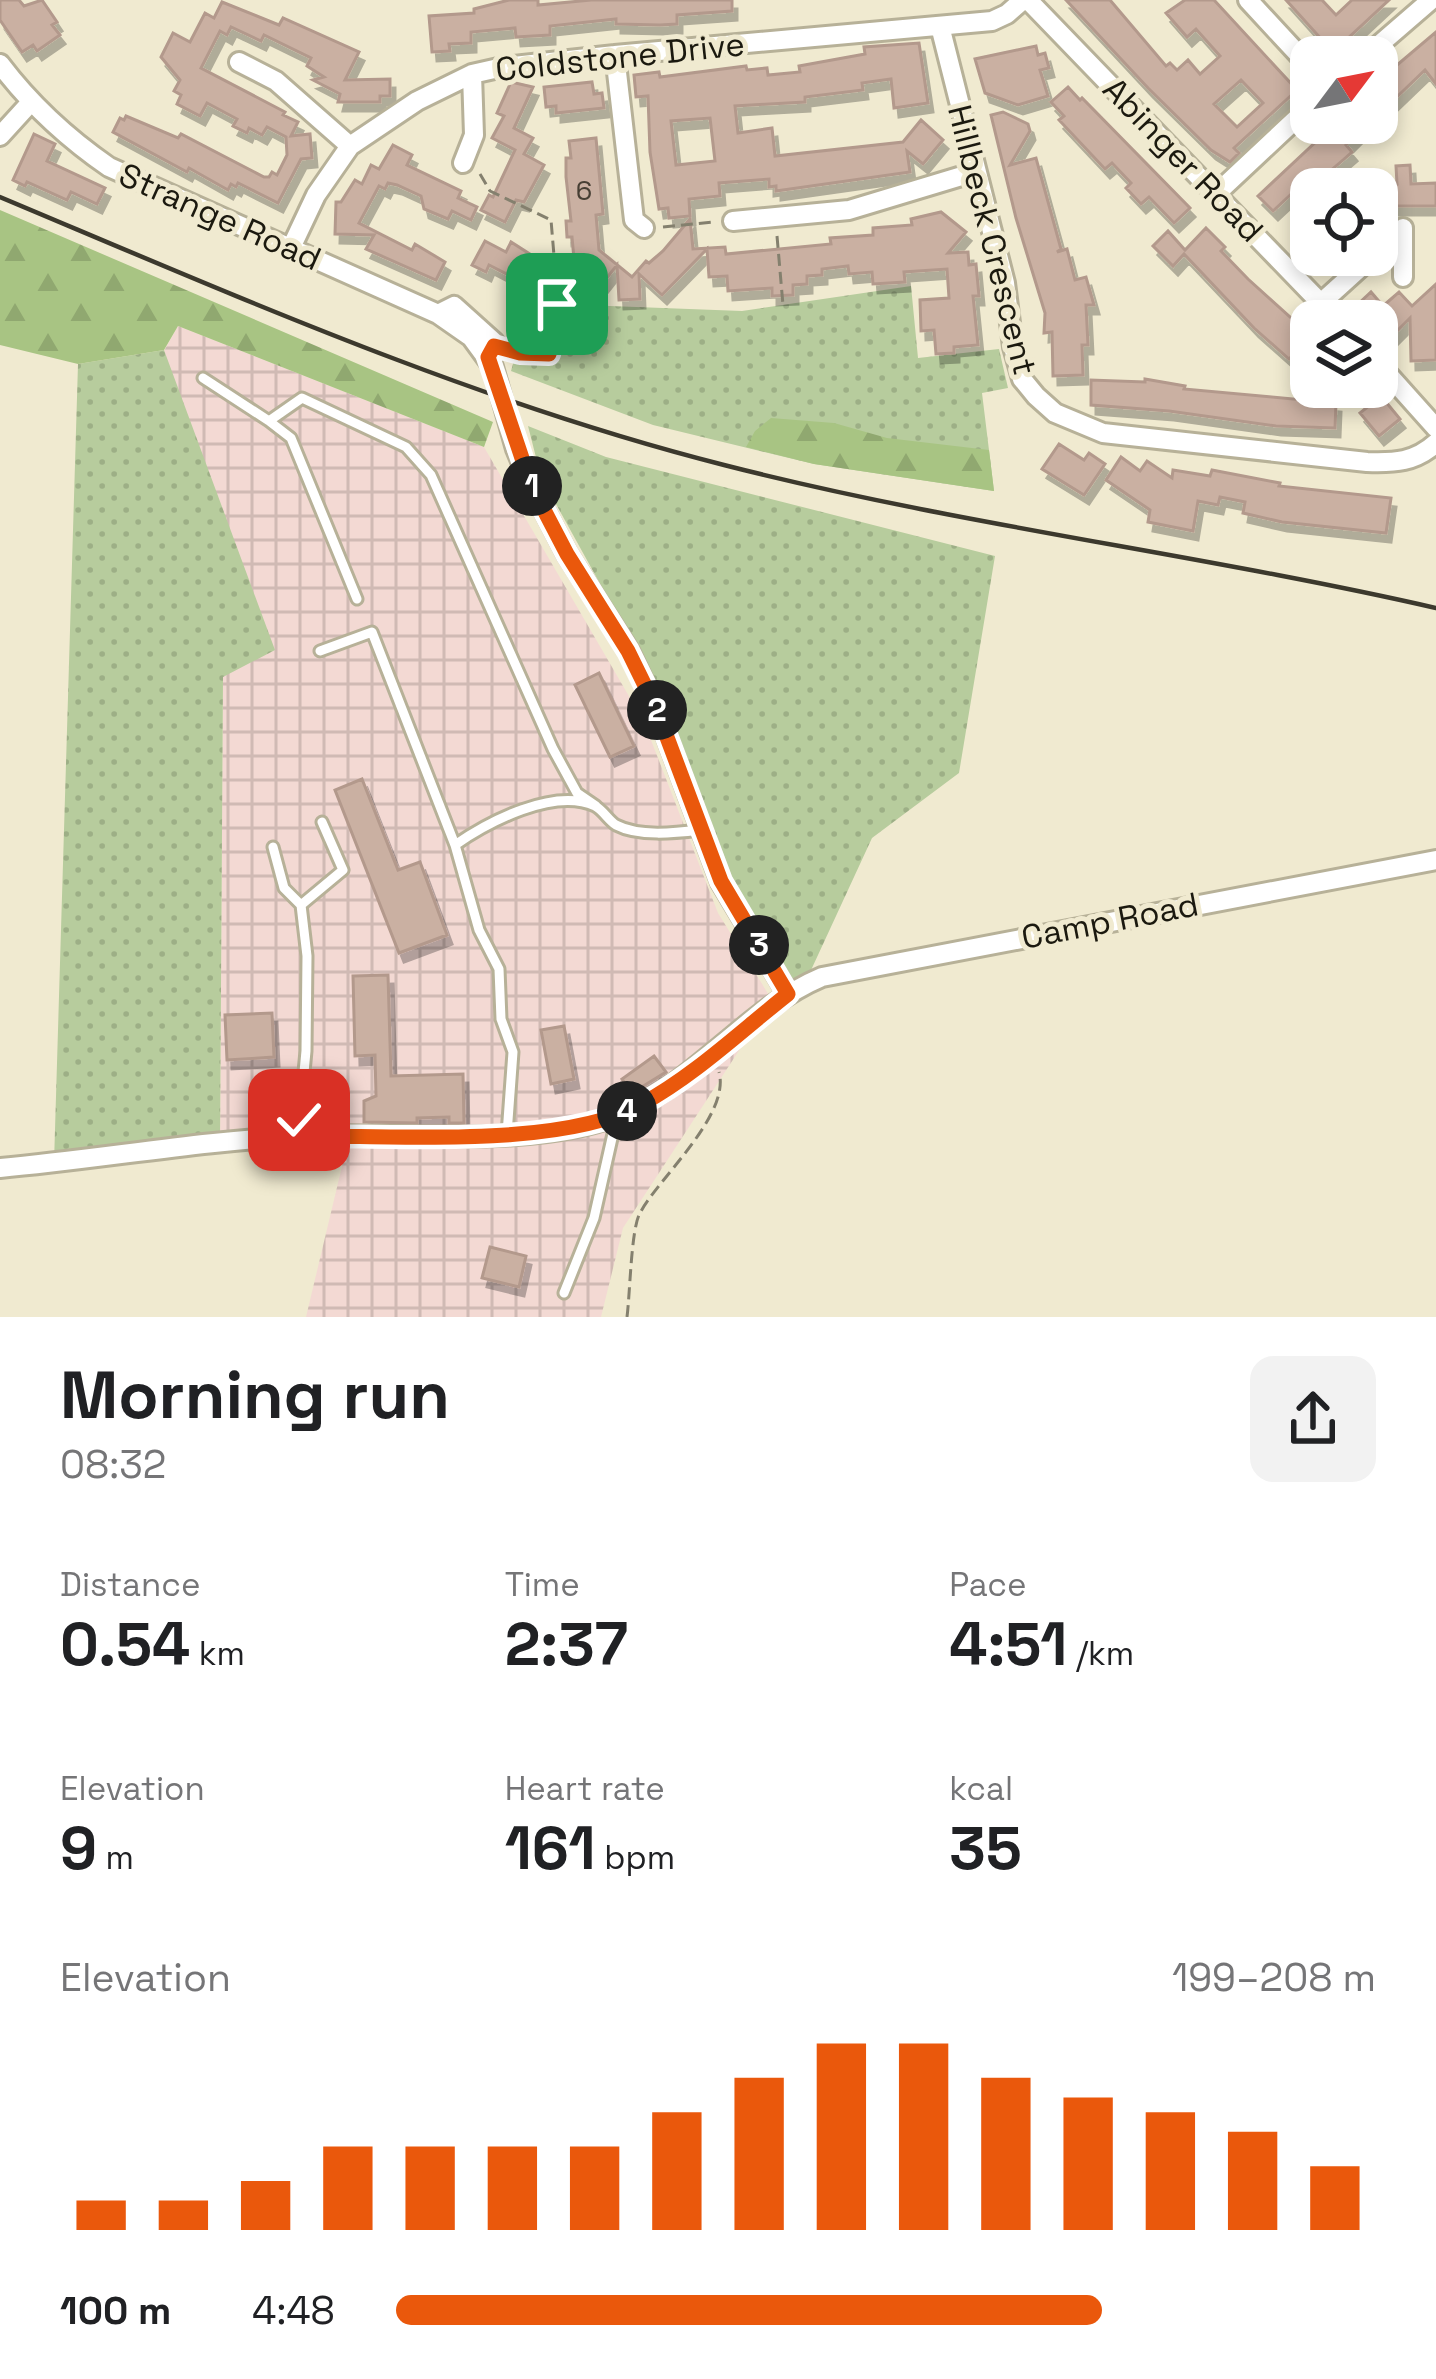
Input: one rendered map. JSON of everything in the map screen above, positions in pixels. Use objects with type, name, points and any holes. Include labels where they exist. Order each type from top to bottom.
[{"type":"street","name":"Coldstone Drive","points":[[290,250],[316,195],[350,146],[417,101],[472,74],[615,55],[992,21],[1025,0]]},
{"type":"street","name":"Abinger Road","points":[[1025,0],[1318,300]]},
{"type":"street","points":[[1248,0],[1290,45]]},
{"type":"street","points":[[1389,36],[1431,0]]},
{"type":"street","name":"Hillbeck Crescent","points":[[940,26],[1005,283],[1022,379],[1055,413],[1103,433],[1367,462],[1398,463],[1436,443]]},
{"type":"street","points":[[615,55],[634,226]]},
{"type":"street","points":[[239,62],[272,71],[350,146]]},
{"type":"street","name":"Strange Road","points":[[0,64],[26,97],[109,167],[438,314],[491,351]]},
{"type":"street","points":[[472,74],[476,110],[472,156]]},
{"type":"street","points":[[0,136],[26,97]]},
{"type":"street","points":[[1216,194],[1290,125]]},
{"type":"street","points":[[745,214],[776,217],[849,210],[975,172]]},
{"type":"street","points":[[1402,228],[1403,277]]},
{"type":"street","points":[[1398,250],[1402,249]]},
{"type":"street","points":[[1324,300],[1351,276]]},
{"type":"street","points":[[491,351],[531,485],[567,554],[628,651],[656,708],[700,830],[737,913],[788,994]]},
{"type":"street","points":[[1398,385],[1436,428]]},
{"type":"street","name":"Camp Road","points":[[0,1168],[298,1136],[557,1130],[617,1116],[668,1088],[788,994],[838,973],[1436,860]]},
{"type":"lane","points":[[203,378],[290,439],[357,599]]},
{"type":"lane","points":[[269,421],[302,398],[406,447],[431,475],[553,749],[578,794],[617,825],[670,834],[700,830]]},
{"type":"lane","points":[[320,651],[372,632],[455,845],[479,930],[499,969],[501,1019],[513,1052],[507,1134]]},
{"type":"lane","points":[[455,845],[480,827],[531,806],[568,802],[596,806]]},
{"type":"lane","points":[[301,905],[343,870],[322,822]]},
{"type":"lane","points":[[273,848],[284,888],[301,905],[306,1003],[298,1136]]},
{"type":"lane","points":[[564,1293],[594,1218],[617,1116]]},
{"type":"path","points":[[472,156],[482,184],[490,191],[551,220],[560,315],[549,354],[491,351]]},
{"type":"path","points":[[634,226],[745,214]]},
{"type":"path","points":[[776,217],[782,305]]},
{"type":"path","points":[[627,1317],[638,1217],[700,1135],[722,1081],[714,1052]]},
{"type":"shaded area","points":[[178,326],[484,447],[644,722],[718,913],[772,1000],[623,1228],[601,1317],[306,1317],[349,1137],[220,1144],[223,676],[164,351]]},
{"type":"green space","points":[[0,210],[493,422],[484,447],[178,326],[164,350],[78,364],[0,345]]},
{"type":"green space","points":[[911,286],[918,358],[999,349],[1008,388],[982,393],[994,491],[814,464],[653,425],[511,371],[519,343],[531,346],[557,304],[742,311]]},
{"type":"green space","points":[[164,350],[275,650],[223,677],[220,1144],[54,1163],[78,364]]},
{"type":"green space","points":[[771,418],[834,423],[887,438],[989,450],[994,491],[814,464],[746,447],[755,431]]},
{"type":"green space","points":[[528,426],[606,457],[995,556],[959,773],[872,838],[800,994],[745,911],[666,703],[541,477]]},
{"type":"building","points":[[0,0],[19,0],[24,6],[42,0],[60,35],[37,51],[33,45],[22,52],[0,20]]},
{"type":"building","points":[[509,0],[538,0],[538,5],[591,0],[732,0],[732,11],[677,15],[677,24],[616,24],[616,19],[550,26],[550,35],[516,37],[515,28],[471,32],[471,43],[449,44],[450,51],[432,52],[429,16],[474,13],[474,9]]},
{"type":"building","points":[[1066,0],[1110,0],[1166,66],[1170,63],[1177,70],[1188,60],[1200,74],[1220,56],[1196,29],[1187,37],[1166,13],[1185,0],[1214,0],[1290,82],[1290,96],[1234,148],[1239,153],[1230,162],[1211,150]],"holes":[[[1241,80],[1263,103],[1237,127],[1214,104]]]},
{"type":"building","points":[[1286,0],[1322,0],[1336,15],[1352,0],[1389,0],[1350,36],[1319,36]]},
{"type":"building","points":[[222,2],[279,25],[283,18],[359,52],[345,80],[390,79],[390,96],[380,96],[380,102],[338,102],[340,94],[313,80],[324,77],[307,66],[311,58],[264,35],[261,41],[231,27],[227,35],[220,31],[201,68],[285,112],[298,122],[291,136],[310,134],[312,158],[301,159],[278,203],[238,183],[228,190],[113,132],[126,116],[178,138],[181,134],[264,177],[272,172],[277,175],[287,155],[286,137],[267,127],[262,135],[249,128],[247,133],[233,126],[237,119],[207,103],[200,116],[177,104],[181,95],[174,91],[180,80],[161,57],[173,33],[190,42],[205,13],[214,18]]},
{"type":"building","points":[[1436,32],[1436,84],[1425,70],[1398,96],[1398,64]]},
{"type":"building","points":[[919,43],[928,103],[894,108],[891,79],[862,83],[863,90],[805,97],[805,102],[735,106],[738,133],[772,128],[775,156],[903,142],[921,120],[943,140],[923,164],[907,151],[910,172],[776,191],[776,186],[769,187],[769,179],[719,183],[720,196],[689,199],[690,216],[669,218],[668,208],[659,209],[648,96],[636,97],[634,75],[659,72],[660,77],[746,66],[747,70],[767,68],[768,75],[800,72],[799,66],[865,54],[864,47]],"holes":[[[710,118],[715,161],[676,165],[671,121]]]},
{"type":"building","points":[[1036,46],[1038,55],[1045,53],[1049,68],[1040,70],[1048,96],[1018,105],[985,93],[975,59]]},
{"type":"building","points":[[511,82],[533,87],[514,128],[533,138],[524,154],[544,165],[524,202],[516,200],[505,222],[481,210],[489,195],[493,197],[515,150],[492,138],[504,116],[497,113]]},
{"type":"building","points":[[592,82],[594,94],[602,93],[604,108],[556,113],[556,106],[546,107],[544,87]]},
{"type":"building","points":[[1068,87],[1190,208],[1174,223],[1149,197],[1141,204],[1126,188],[1131,183],[1112,163],[1105,169],[1059,120],[1064,116],[1051,102]]},
{"type":"building","points":[[1003,112],[1028,124],[1030,131],[1010,165],[1036,158],[1061,249],[1057,252],[1067,249],[1075,280],[1086,277],[1094,305],[1086,305],[1088,345],[1082,345],[1083,375],[1053,376],[1052,332],[1044,333],[1045,313],[991,115]]},
{"type":"building","points":[[34,134],[55,144],[47,161],[105,188],[97,204],[71,192],[67,200],[13,180]]},
{"type":"building","points":[[596,138],[603,214],[596,215],[599,250],[632,277],[690,219],[693,249],[725,247],[726,254],[831,244],[830,238],[873,235],[873,228],[912,225],[911,219],[941,212],[966,232],[948,253],[968,252],[969,265],[976,264],[979,296],[973,296],[978,345],[936,354],[934,330],[921,331],[920,300],[949,298],[947,269],[904,272],[905,282],[873,284],[872,272],[849,274],[848,266],[822,269],[822,275],[807,276],[807,284],[793,285],[793,295],[772,296],[772,288],[728,291],[727,276],[709,277],[707,249],[662,295],[639,274],[640,299],[619,300],[617,265],[598,289],[575,270],[566,221],[571,221],[566,177],[569,141]]},
{"type":"building","points":[[1314,144],[1347,144],[1352,152],[1333,168],[1290,168],[1290,195],[1273,211],[1258,196]]},
{"type":"building","points":[[393,145],[412,155],[407,165],[461,191],[458,198],[477,207],[471,220],[452,211],[448,219],[424,209],[421,196],[397,185],[379,186],[359,223],[412,250],[415,244],[445,262],[436,280],[366,249],[374,235],[335,234],[336,202],[341,202],[355,180],[362,184],[371,165],[379,169]]},
{"type":"building","points":[[1410,165],[1411,184],[1436,183],[1436,206],[1398,206],[1396,166]]},
{"type":"building","points":[[1206,228],[1225,247],[1221,251],[1290,317],[1289,359],[1184,254],[1173,266],[1153,246],[1168,231],[1185,250]]},
{"type":"building","points":[[485,241],[506,252],[511,242],[544,263],[532,287],[489,265],[486,272],[472,265]]},
{"type":"building","points":[[1436,284],[1436,360],[1411,361],[1410,318],[1398,330],[1398,300],[1390,300],[1399,292],[1412,306]]},
{"type":"building","points":[[1091,380],[1290,399],[1290,408],[1336,408],[1335,428],[1091,405]]},
{"type":"building","points":[[1366,408],[1391,408],[1400,419],[1379,436],[1360,413]]},
{"type":"building","points":[[1059,444],[1084,460],[1089,453],[1105,464],[1084,495],[1042,469]]},
{"type":"building","points":[[1121,457],[1140,471],[1147,461],[1172,478],[1173,470],[1210,476],[1212,470],[1279,486],[1391,498],[1386,533],[1282,522],[1243,513],[1245,502],[1220,497],[1218,505],[1198,501],[1193,531],[1148,522],[1150,510],[1106,480]]},
{"type":"building","points":[[599,673],[634,746],[610,757],[575,685]]},
{"type":"building","points":[[362,779],[398,870],[420,862],[447,935],[399,953],[335,790]]},
{"type":"building","points":[[388,975],[391,1076],[463,1074],[464,1123],[449,1123],[449,1117],[417,1118],[417,1123],[364,1122],[364,1101],[376,1096],[375,1055],[355,1056],[353,976]]},
{"type":"building","points":[[272,1013],[274,1057],[227,1060],[225,1015]]},
{"type":"building","points":[[564,1026],[574,1079],[551,1084],[541,1030]]},
{"type":"building","points":[[654,1056],[666,1072],[632,1093],[622,1079]]},
{"type":"building","points":[[490,1247],[526,1256],[519,1287],[482,1278]]},
{"type":"railway","points":[[0,197],[448,379],[631,439],[901,505],[1436,608]]},
{"type":"route","points":[[299,1120],[298,1136],[507,1134],[592,1124],[668,1088],[788,994],[721,881],[656,708],[628,651],[544,512],[517,449],[488,357],[494,346],[549,354],[560,315],[557,304]]}]
